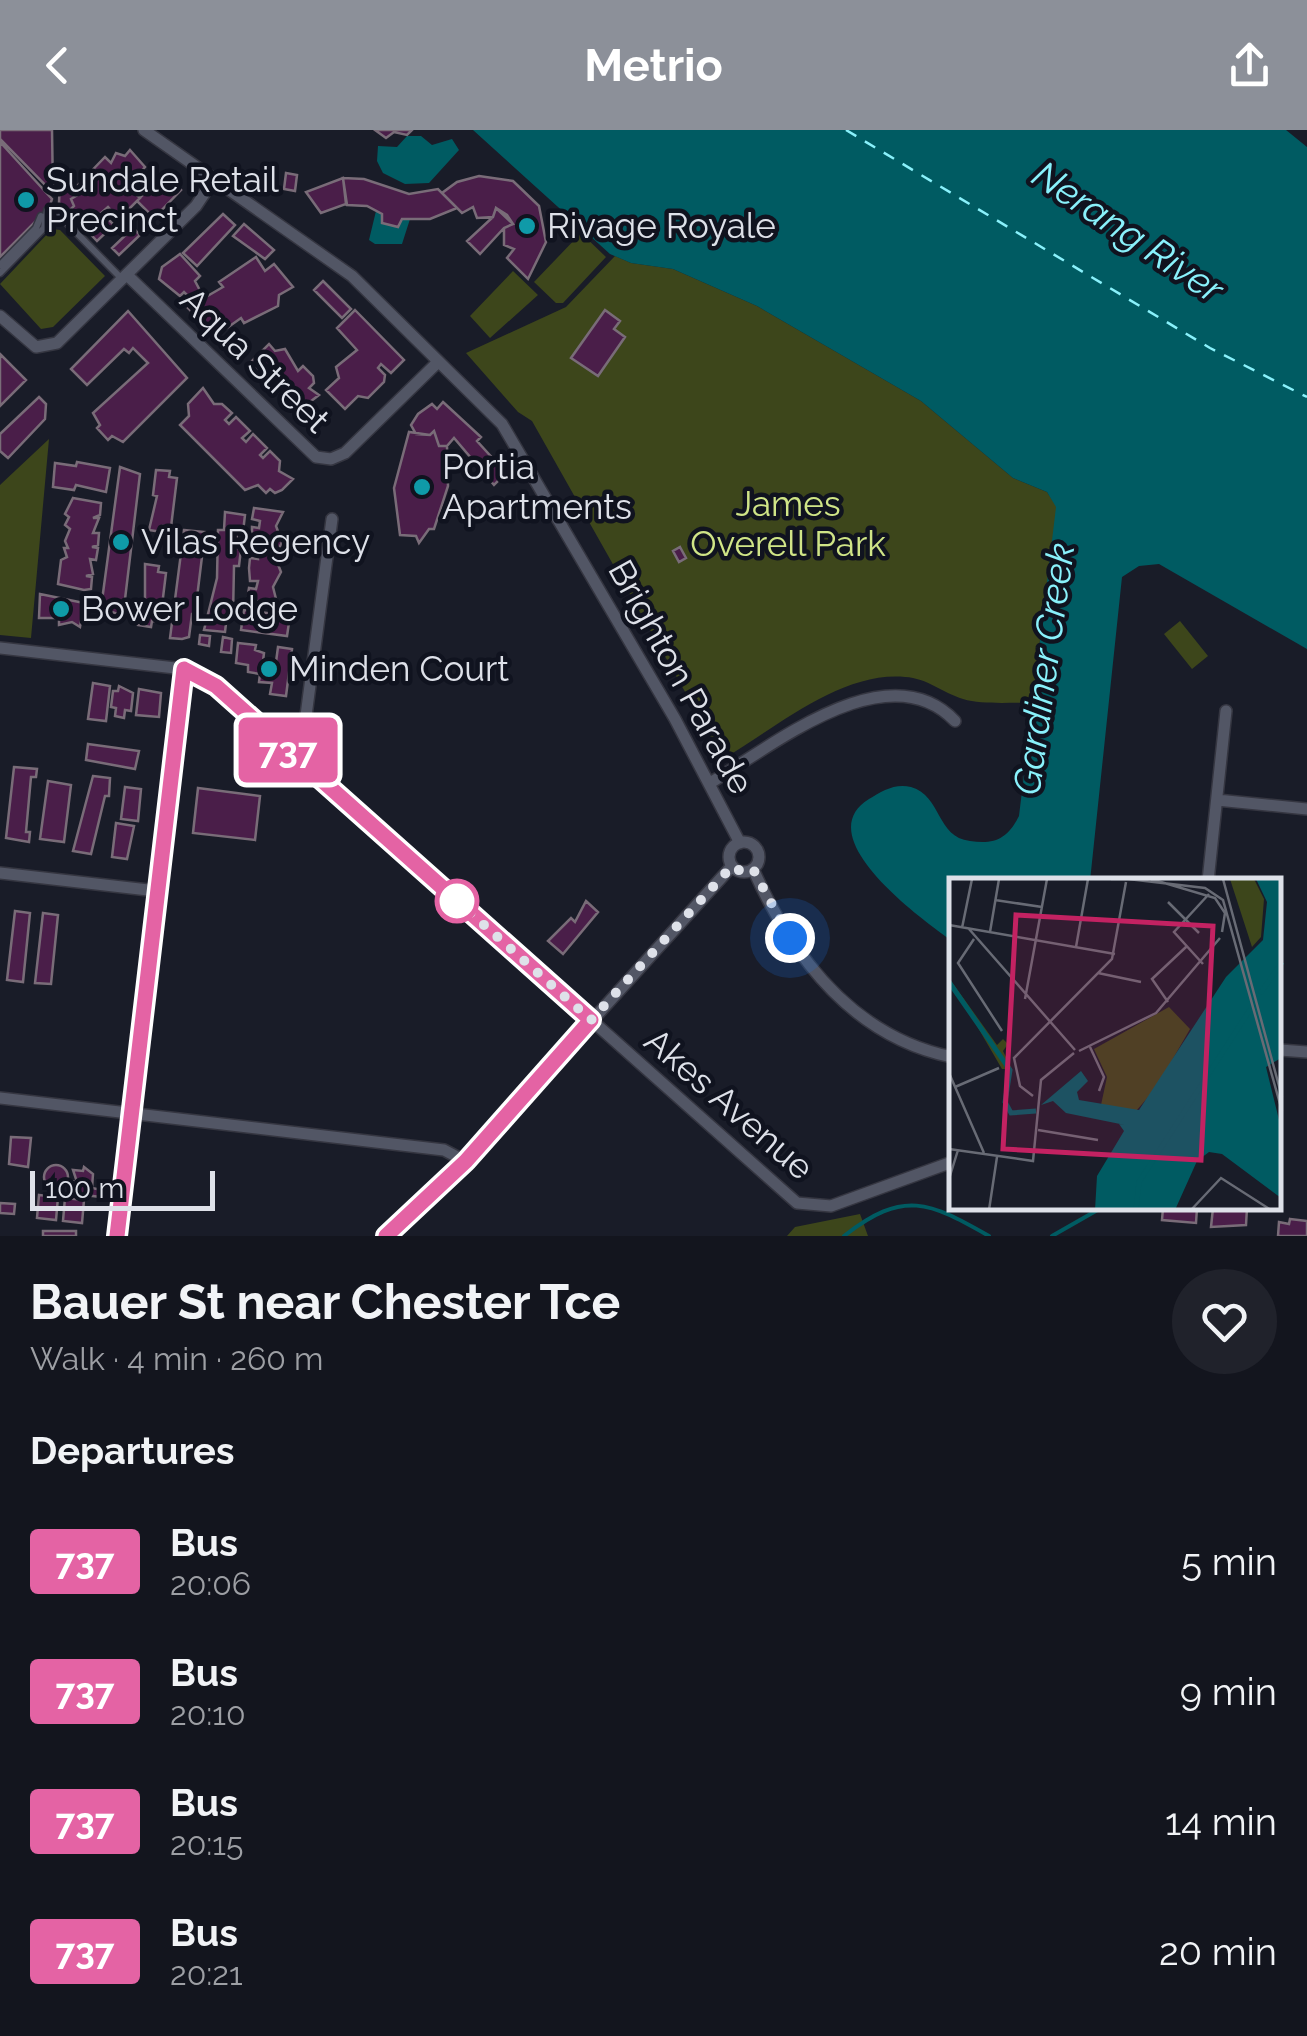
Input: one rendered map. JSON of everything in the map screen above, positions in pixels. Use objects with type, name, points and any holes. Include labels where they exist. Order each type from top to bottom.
[{"type":"street","name":"Brighton Parade","points":[[144,130],[352,276],[502,424],[710,783],[740,843]]},
{"type":"street","points":[[0,316],[26,342],[46,348],[57,344],[196,206],[214,179]]},
{"type":"street","name":"Aqua Street","points":[[124,277],[316,457],[331,459],[345,453],[437,363]]},
{"type":"street","points":[[300,761],[332,519]]},
{"type":"street","points":[[0,648],[184,669],[117,1236]]},
{"type":"street","name":"Akes Avenue","points":[[184,669],[216,686],[797,1203],[831,1206],[949,1163]]},
{"type":"street","points":[[710,783],[874,694],[920,698],[942,706],[955,721]]},
{"type":"street","points":[[1208,878],[1226,711]]},
{"type":"street","points":[[1217,800],[1307,809]]},
{"type":"street","points":[[732,866],[730,851],[740,843],[757,850],[753,869],[790,938],[830,991],[855,1013],[908,1045],[949,1056]]},
{"type":"street","points":[[386,1236],[466,1161],[732,866]]},
{"type":"street","points":[[732,866],[742,872],[753,869]]},
{"type":"street","points":[[0,873],[157,892]]},
{"type":"street","points":[[1282,1050],[1307,1052]]},
{"type":"street","points":[[0,1098],[444,1150],[466,1161]]},
{"type":"lane","points":[[0,265],[36,228],[44,213],[44,228],[0,273]]},
{"type":"lane","points":[[60,216],[124,277]]},
{"type":"green space","points":[[52,229],[60,230],[105,276],[53,327],[41,329],[0,284]]},
{"type":"green space","points":[[581,233],[606,257],[563,303],[556,303],[534,282]]},
{"type":"green space","name":"James Overell Park","points":[[615,256],[631,263],[673,269],[757,306],[921,401],[1013,478],[1047,492],[1057,507],[1032,703],[971,701],[913,678],[881,678],[833,692],[723,759],[532,421],[518,412],[466,353],[566,307]]},
{"type":"green space","points":[[513,271],[538,295],[490,338],[470,316]]},
{"type":"green space","points":[[49,439],[31,638],[0,635],[0,485]]},
{"type":"green space","points":[[1180,621],[1208,656],[1192,669],[1164,634]]},
{"type":"green space","points":[[860,1214],[868,1236],[787,1236],[795,1227]]},
{"type":"water","name":"Nerang River","points":[[473,130],[1286,130],[1307,147],[1307,649],[1159,564],[1139,566],[1122,577],[1090,878],[949,878],[949,939],[876,876],[860,855],[852,834],[854,815],[879,793],[905,786],[929,799],[945,825],[959,838],[994,841],[1015,824],[1056,507],[1047,492],[1013,478],[921,401],[757,306],[673,269],[631,263],[610,254]]},
{"type":"water","points":[[407,136],[421,136],[432,145],[452,139],[459,150],[429,183],[405,184],[383,173],[377,161],[378,146],[397,147]]},
{"type":"water","points":[[376,211],[382,214],[382,223],[410,219],[402,244],[375,244],[369,240]]},
{"type":"building","points":[[0,130],[52,130],[53,193],[0,139]]},
{"type":"building","points":[[375,130],[412,130],[407,135],[394,132],[386,138]]},
{"type":"building","name":"Sundale Retail Precinct","points":[[0,142],[52,199],[49,208],[0,257]]},
{"type":"building","points":[[130,150],[145,167],[128,187],[140,198],[119,219],[108,207],[85,227],[68,212],[74,206],[71,199],[81,193],[76,187],[105,157],[111,163],[116,153],[125,156]]},
{"type":"building","points":[[164,173],[181,190],[154,218],[137,201]]},
{"type":"building","points":[[286,173],[297,175],[295,191],[284,189]]},
{"type":"building","name":"Rivage Royale","points":[[479,176],[513,181],[539,206],[546,242],[528,279],[507,258],[514,249],[504,245],[504,228],[513,224],[507,215],[496,208],[493,217],[477,218],[473,207],[462,213],[442,193],[457,182]]},
{"type":"building","points":[[60,178],[67,178],[81,193],[71,199],[74,206],[68,212],[59,203]]},
{"type":"building","points":[[343,178],[364,179],[409,194],[438,189],[457,208],[430,219],[402,219],[398,227],[382,223],[382,214],[367,206],[347,205]]},
{"type":"building","points":[[343,178],[346,204],[321,213],[306,192]]},
{"type":"building","points":[[496,208],[513,224],[504,228],[480,254],[467,241],[493,217]]},
{"type":"building","points":[[102,213],[114,225],[97,241],[74,217],[85,227]]},
{"type":"building","points":[[223,214],[235,225],[197,266],[183,253]]},
{"type":"building","points":[[244,224],[274,250],[265,259],[233,236]]},
{"type":"building","points":[[133,228],[140,235],[119,255],[112,248]]},
{"type":"building","points":[[180,254],[200,276],[195,281],[204,298],[223,287],[219,282],[256,257],[265,271],[274,264],[293,287],[279,295],[278,306],[244,323],[241,318],[227,328],[219,314],[207,327],[188,308],[193,301],[184,292],[180,296],[159,279],[162,267]]},
{"type":"building","points":[[323,281],[351,309],[342,318],[314,290]]},
{"type":"building","points":[[355,310],[404,360],[391,373],[381,364],[378,368],[385,375],[384,382],[368,398],[358,396],[345,409],[326,390],[339,378],[336,367],[357,350],[337,328]]},
{"type":"building","points":[[605,310],[620,321],[614,329],[625,337],[598,376],[571,358]]},
{"type":"building","points":[[128,311],[187,378],[123,442],[112,436],[108,440],[97,428],[100,425],[93,413],[148,363],[133,348],[129,353],[124,349],[87,385],[71,369]]},
{"type":"building","points":[[269,344],[275,351],[285,349],[298,371],[303,366],[313,376],[314,383],[309,388],[319,395],[298,411],[250,363]]},
{"type":"building","points":[[0,354],[26,380],[0,406]]},
{"type":"building","points":[[203,388],[214,404],[222,404],[232,413],[225,420],[229,424],[236,417],[250,431],[242,438],[246,442],[253,434],[267,448],[260,455],[263,458],[270,451],[280,461],[279,471],[293,479],[282,490],[275,493],[270,489],[266,493],[258,485],[245,490],[180,425],[189,416],[188,404]]},
{"type":"building","points":[[39,397],[46,404],[45,419],[8,458],[0,451],[0,434]]},
{"type":"building","points":[[443,402],[481,437],[477,441],[506,473],[494,485],[454,438],[447,446],[439,446],[434,431],[430,435],[416,434],[411,425],[418,414],[432,404],[437,409]]},
{"type":"building","name":"Portia Apartments","points":[[434,431],[439,446],[447,446],[448,486],[434,529],[429,529],[419,543],[416,536],[400,535],[394,488],[409,432],[430,435]]},
{"type":"building","points":[[77,462],[110,468],[106,492],[76,485],[74,490],[53,487],[55,463],[76,466]]},
{"type":"building","name":"Vilas Regency","points":[[120,467],[140,474],[123,616],[101,608]]},
{"type":"building","points":[[156,470],[170,471],[169,477],[177,478],[171,527],[163,526],[162,532],[149,530],[157,496],[153,495]]},
{"type":"building","points":[[73,498],[101,503],[100,515],[93,518],[99,518],[93,533],[99,533],[98,545],[92,547],[98,548],[96,560],[90,559],[93,574],[86,576],[92,577],[91,589],[58,584],[61,560],[67,557],[64,548],[68,548],[65,541],[70,529],[65,525],[69,517],[65,514]]},
{"type":"building","points":[[254,508],[283,512],[276,526],[282,542],[275,557],[281,572],[273,587],[277,603],[247,600],[249,588],[256,589],[258,581],[250,581],[249,568],[250,558],[258,559],[258,551],[252,550],[252,527],[259,528],[260,521],[252,519]]},
{"type":"building","points":[[225,512],[245,515],[243,532],[237,532],[236,548],[241,549],[239,566],[234,566],[233,615],[227,615],[225,632],[204,630],[217,578],[218,530],[224,530]]},
{"type":"building","points":[[184,530],[205,532],[195,614],[189,637],[182,639],[170,638]]},
{"type":"building","points":[[680,547],[686,558],[679,562],[673,551]]},
{"type":"building","points":[[145,564],[159,566],[158,572],[166,573],[160,622],[152,621],[151,627],[138,625],[145,600]]},
{"type":"building","name":"Bower Lodge","points":[[40,594],[84,603],[80,627],[72,622],[59,625],[59,618],[39,618]]},
{"type":"building","points":[[244,610],[290,616],[287,636],[241,630]]},
{"type":"building","points":[[200,635],[210,636],[209,646],[199,644]]},
{"type":"building","points":[[223,637],[232,639],[231,653],[221,652]]},
{"type":"building","name":"Minden Court","points":[[238,643],[256,645],[255,650],[264,653],[263,661],[276,662],[278,647],[292,649],[286,696],[270,694],[272,683],[259,682],[260,674],[248,672],[248,665],[236,663]]},
{"type":"building","points":[[93,683],[110,686],[106,721],[88,719]]},
{"type":"building","points":[[119,686],[133,693],[131,711],[125,710],[124,718],[115,716],[116,708],[111,707],[113,691],[118,691]]},
{"type":"building","points":[[139,689],[161,693],[159,717],[136,715]]},
{"type":"building","points":[[88,744],[139,751],[135,769],[86,760]]},
{"type":"building","points":[[14,767],[37,769],[36,777],[31,777],[26,832],[30,832],[29,842],[6,838]]},
{"type":"building","points":[[93,776],[110,778],[109,796],[105,796],[91,854],[73,851]]},
{"type":"building","points":[[48,781],[71,785],[64,842],[40,839]]},
{"type":"building","points":[[125,787],[141,789],[138,821],[121,819]]},
{"type":"building","points":[[198,788],[260,796],[255,840],[193,833]]},
{"type":"building","points":[[116,823],[134,826],[127,859],[112,857]]},
{"type":"building","points":[[586,901],[598,912],[563,954],[548,941],[571,918],[575,922]]},
{"type":"building","points":[[15,911],[30,913],[23,982],[7,980]]},
{"type":"building","points":[[43,913],[58,915],[51,984],[35,983]]},
{"type":"building","points":[[11,1137],[31,1138],[28,1167],[9,1164]]},
{"type":"building","points":[[56,1165],[68,1177],[56,1189],[44,1177]]},
{"type":"building","points":[[84,1167],[93,1174],[92,1188],[102,1190],[101,1197],[68,1193],[69,1181],[77,1182],[73,1170],[83,1171]]},
{"type":"building","points":[[39,1195],[58,1197],[56,1220],[37,1218]]},
{"type":"building","points":[[65,1198],[84,1200],[82,1223],[63,1221]]},
{"type":"building","points":[[0,1203],[15,1204],[14,1214],[0,1213]]},
{"type":"building","points":[[1163,1211],[1197,1211],[1196,1223],[1162,1220]]},
{"type":"building","points":[[1213,1211],[1247,1211],[1246,1225],[1211,1227]]},
{"type":"building","points":[[1290,1219],[1307,1221],[1307,1236],[1278,1236],[1279,1222],[1289,1224]]},
{"type":"building","points":[[43,1231],[76,1231],[76,1236],[43,1236]]},
{"type":"waterway","name":"Gardiner Creek","points":[[844,1236],[865,1221],[900,1206],[933,1209],[989,1236]]},
{"type":"waterway","name":"Gardiner Creek","points":[[1052,1236],[1096,1211]]},
{"type":"ferry route","points":[[846,130],[1210,348],[1307,397]]},
{"type":"bus line","name":"737","points":[[117,1236],[184,669],[216,686],[591,1020],[466,1161],[386,1236]]},
{"type":"place","name":"Sundale Retail Precinct","points":[[26,200]]},
{"type":"place","name":"Rivage Royale","points":[[527,226]]},
{"type":"place","name":"Portia Apartments","points":[[422,487]]},
{"type":"place","name":"Vilas Regency","points":[[121,542]]},
{"type":"place","name":"Bower Lodge","points":[[61,609]]},
{"type":"place","name":"Minden Court","points":[[269,669]]},
{"type":"route","points":[[457,901],[591,1020],[732,866],[742,872],[753,869],[790,938]]}]
